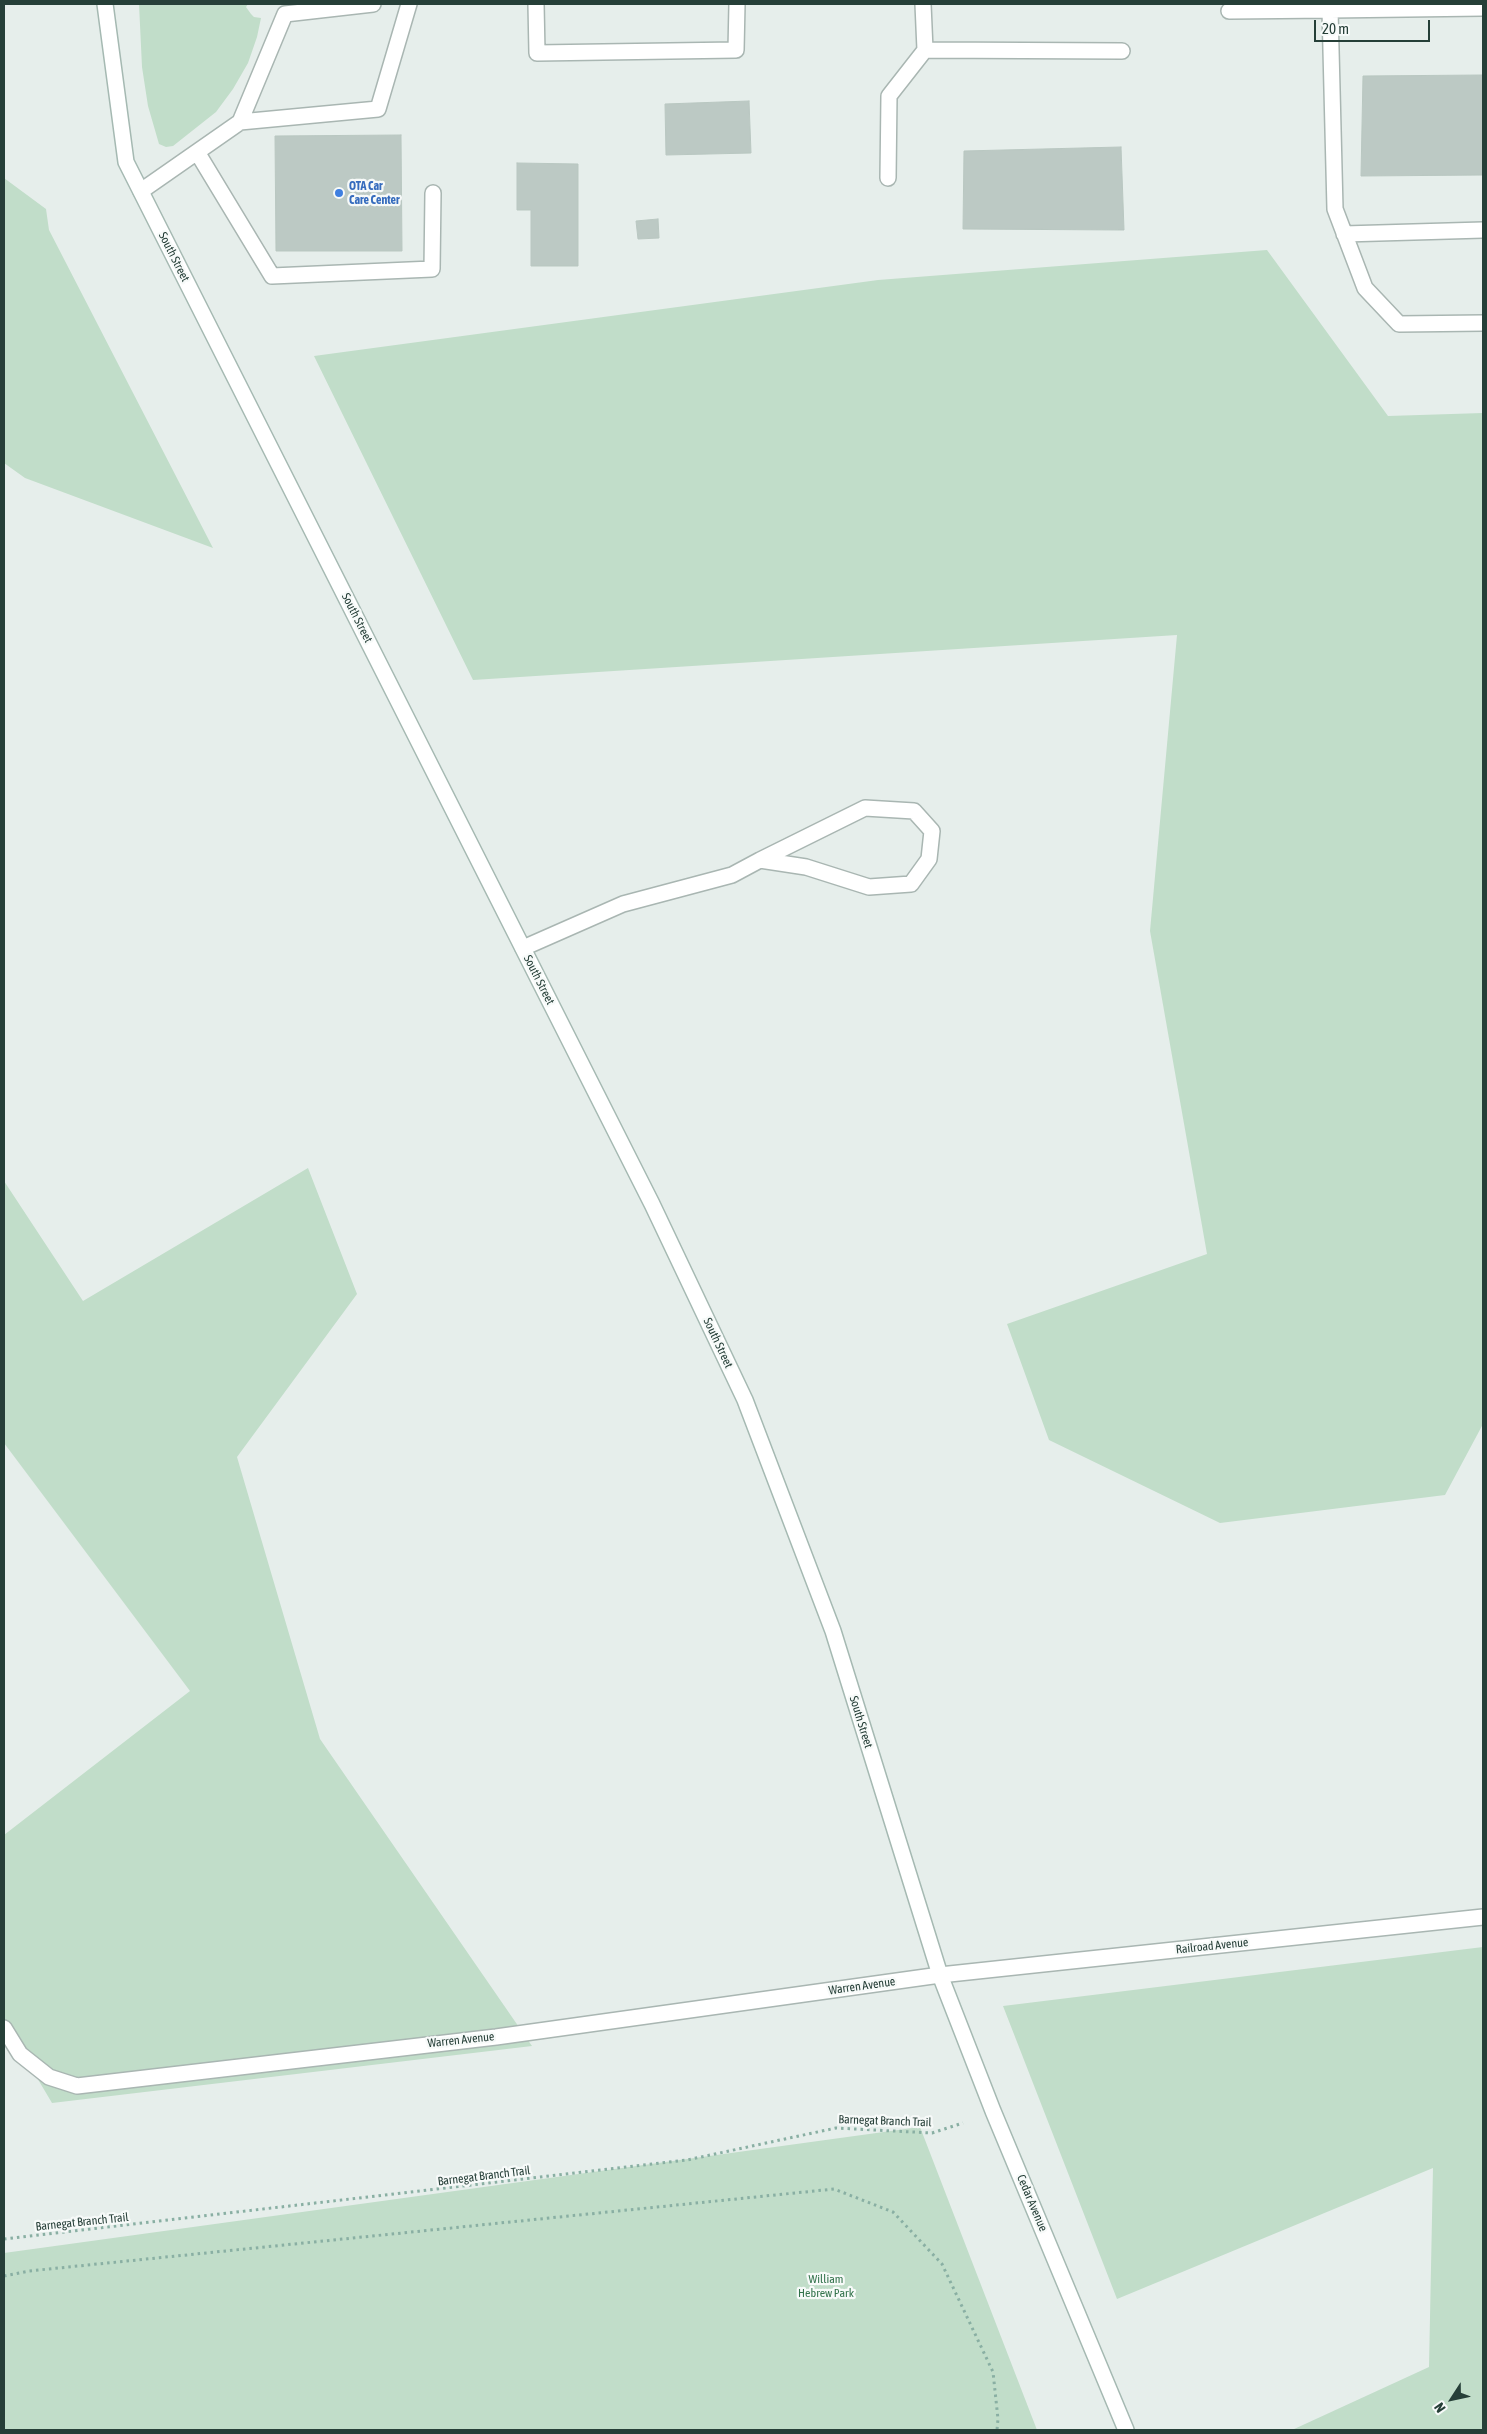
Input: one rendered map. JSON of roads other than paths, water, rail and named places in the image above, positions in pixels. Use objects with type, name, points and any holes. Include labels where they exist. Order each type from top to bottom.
[{"type":"street","name":"South Street","points":[[105,4],[126,162],[652,1204],[744,1400],[833,1631],[940,1975]]},
{"type":"street","points":[[240,122],[285,14],[373,4]]},
{"type":"street","points":[[142,191],[240,122],[378,109],[409,4]]},
{"type":"street","points":[[536,4],[538,53],[736,50],[737,4]]},
{"type":"street","points":[[888,178],[889,96],[925,50],[923,4]]},
{"type":"street","points":[[1229,11],[1483,8]]},
{"type":"street","points":[[1330,10],[1335,209],[1365,288],[1399,324],[1483,323]]},
{"type":"street","points":[[925,50],[1122,51]]},
{"type":"street","points":[[197,152],[272,276],[432,269],[433,193]]},
{"type":"street","points":[[1344,234],[1483,230]]},
{"type":"street","points":[[523,948],[624,904],[732,875],[760,860],[865,808],[914,811],[932,830],[930,859],[910,884],[869,887],[806,867],[760,860]]},
{"type":"street","name":"Railroad Avenue","points":[[940,1975],[1483,1917]]},
{"type":"street","name":"Warren Avenue","points":[[4,2028],[20,2054],[49,2077],[77,2086],[496,2037],[940,1975]]},
{"type":"street","name":"Cedar Avenue","points":[[940,1975],[993,2111],[1126,2430]]},
{"type":"place","name":"OTA Car Care Center","points":[[339,193]]},
{"type":"park label","name":"William Hebrew Park","points":[[826,2286]]}]
